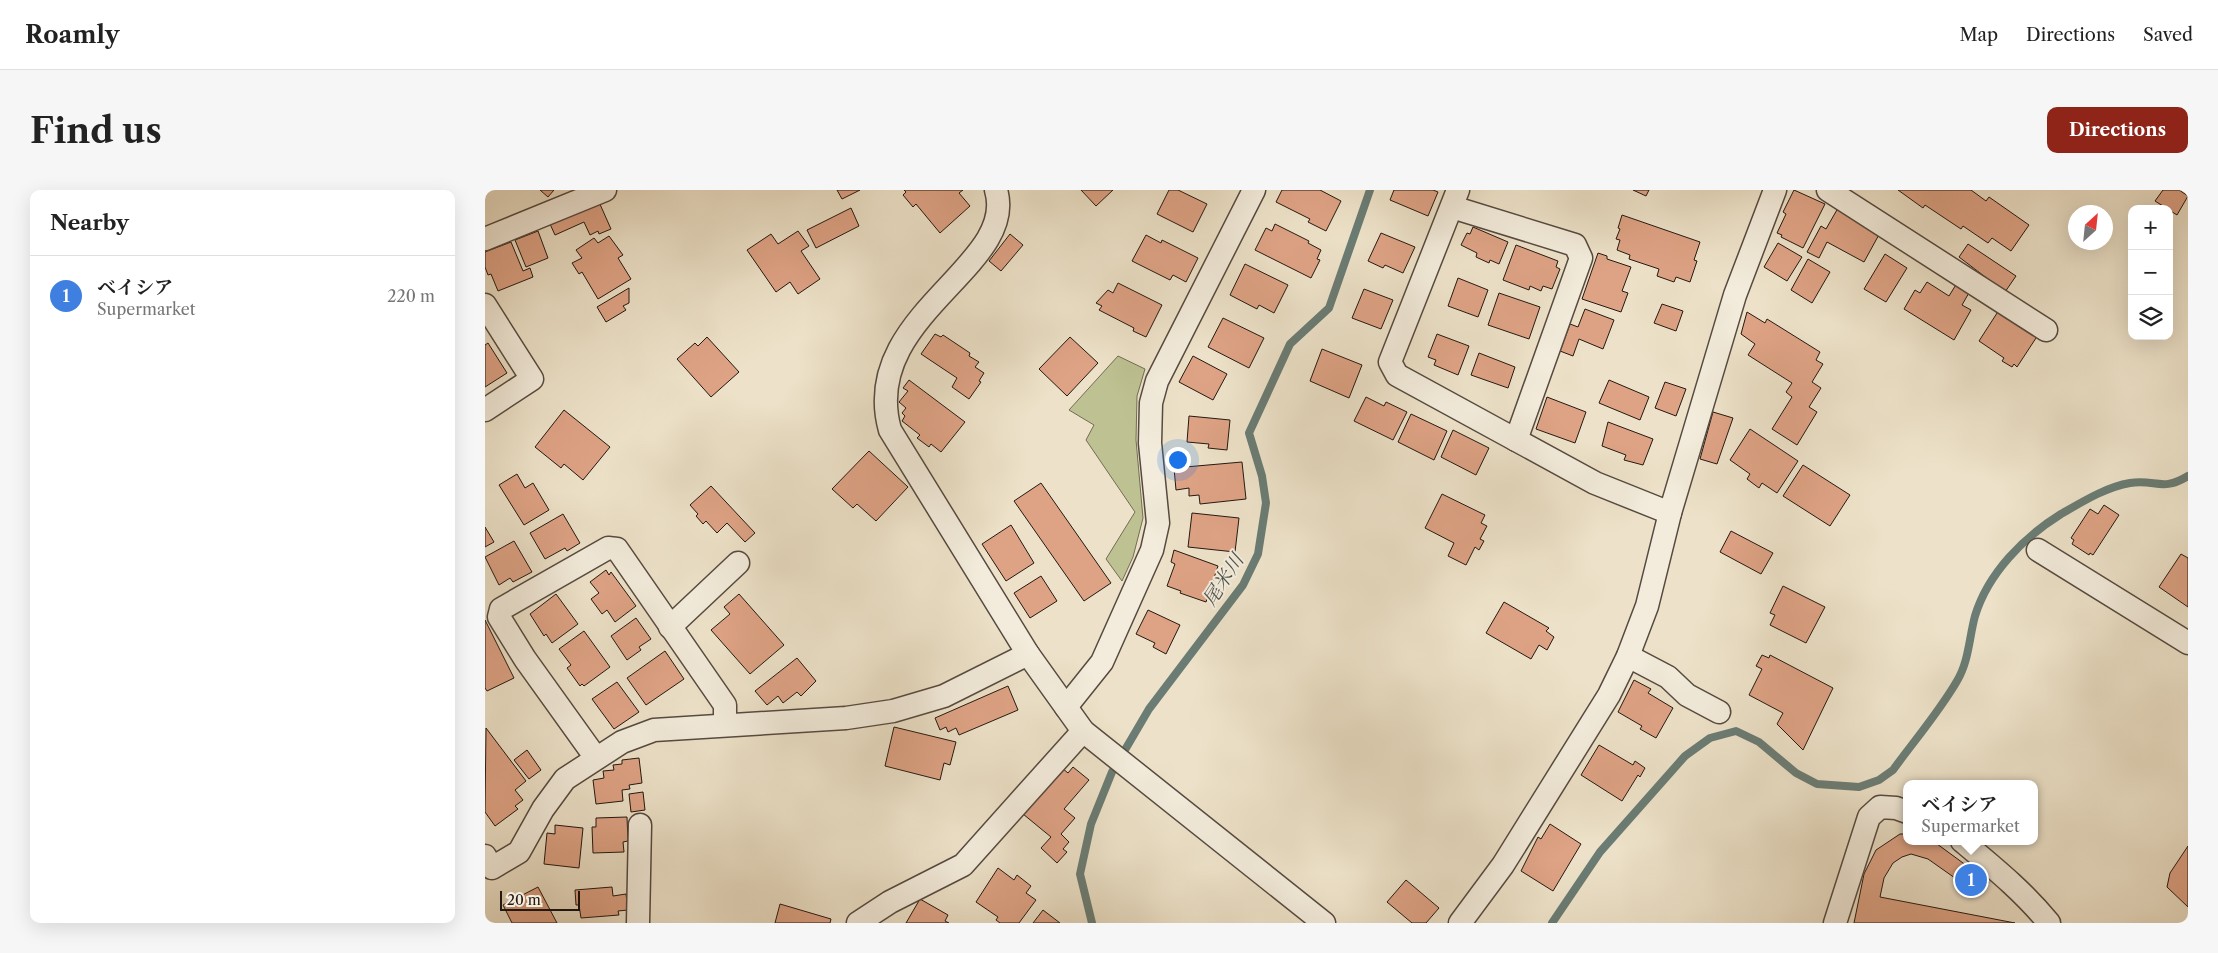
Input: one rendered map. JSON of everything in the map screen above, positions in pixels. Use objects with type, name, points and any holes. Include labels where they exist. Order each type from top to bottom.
[{"type":"street","points":[[485,239],[605,190]]},
{"type":"street","points":[[996,190],[999,218],[990,238],[912,327],[898,351],[885,390],[885,410],[890,430],[1028,654],[1083,731],[1324,923]]},
{"type":"street","points":[[1065,707],[1102,662],[1152,550],[1158,523],[1150,443],[1151,403],[1157,381],[1254,190]]},
{"type":"street","points":[[1460,923],[1503,865],[1609,695],[1628,656],[1647,606],[1670,513],[1735,295],[1775,190]]},
{"type":"street","points":[[1828,190],[2046,330]]},
{"type":"street","points":[[1516,440],[1581,258],[1575,245],[1455,199],[1390,362],[1397,375],[1516,440],[1595,483],[1670,513]]},
{"type":"street","points":[[485,305],[532,379],[485,410]]},
{"type":"street","points":[[596,758],[525,659],[499,617],[501,609],[608,548],[617,550],[725,705],[725,724]]},
{"type":"street","points":[[2038,550],[2188,643]]},
{"type":"street","points":[[670,627],[738,563]]},
{"type":"street","points":[[485,856],[492,868],[519,852],[543,809],[565,780],[622,742],[655,730],[725,724],[846,718],[893,711],[944,696],[1028,654]]},
{"type":"street","points":[[1628,656],[1668,677],[1687,695],[1719,712]]},
{"type":"street","points":[[858,923],[890,902],[963,865],[1083,731]]},
{"type":"street","points":[[1835,923],[1869,817],[1880,807],[1903,811]]},
{"type":"street","points":[[638,923],[640,825]]},
{"type":"street","points":[[1966,845],[2031,900],[2049,923]]},
{"type":"green space","points":[[1118,356],[1145,369],[1137,396],[1136,440],[1143,518],[1133,557],[1122,581],[1106,559],[1135,512],[1086,440],[1094,425],[1069,410]]},
{"type":"building","points":[[540,190],[554,190],[548,197]]},
{"type":"building","points":[[837,190],[860,190],[842,199]]},
{"type":"building","points":[[904,190],[963,190],[959,193],[970,206],[940,233],[916,204],[913,207],[903,195],[906,192]]},
{"type":"building","points":[[1081,190],[1113,190],[1096,206]]},
{"type":"building","points":[[1169,190],[1178,190],[1207,204],[1193,232],[1157,214]]},
{"type":"building","points":[[1282,190],[1320,190],[1341,201],[1326,231],[1308,222],[1310,219],[1276,202]]},
{"type":"building","points":[[1394,190],[1433,190],[1438,192],[1428,216],[1390,200]]},
{"type":"building","points":[[1633,190],[1649,190],[1646,196]]},
{"type":"building","points":[[1794,190],[1825,204],[1803,248],[1777,233],[1786,214],[1783,212]]},
{"type":"building","points":[[1898,190],[1971,190],[1986,201],[1989,197],[2029,225],[2011,251],[1992,238],[1988,243],[1963,226],[1961,229],[1925,205],[1923,208]]},
{"type":"building","points":[[2163,190],[2179,190],[2188,196],[2177,215],[2173,212],[2173,205],[2161,205],[2155,201]]},
{"type":"building","points":[[599,202],[611,229],[599,234],[598,231],[590,235],[584,222],[555,235],[550,224]]},
{"type":"building","points":[[851,208],[859,226],[816,248],[807,230]]},
{"type":"building","points":[[1838,208],[1881,231],[1864,262],[1827,242],[1819,258],[1807,252],[1821,226],[1826,229]]},
{"type":"building","points":[[1622,215],[1700,242],[1694,260],[1697,261],[1690,282],[1676,277],[1674,282],[1657,276],[1659,269],[1629,259],[1630,255],[1617,250],[1620,240],[1616,239]]},
{"type":"building","points":[[1275,224],[1309,241],[1308,243],[1321,250],[1317,259],[1320,260],[1311,278],[1255,250],[1266,228],[1272,231]]},
{"type":"building","points":[[1473,227],[1508,242],[1499,264],[1490,260],[1489,263],[1476,257],[1477,253],[1461,245],[1467,233],[1470,234]]},
{"type":"building","points":[[538,231],[548,258],[526,267],[515,240]]},
{"type":"building","points":[[798,231],[809,246],[801,251],[820,279],[798,294],[790,282],[776,292],[747,250],[771,234],[778,244]]},
{"type":"building","points":[[1381,233],[1415,247],[1403,273],[1385,265],[1383,268],[1368,261]]},
{"type":"building","points":[[1010,234],[1023,245],[1001,271],[989,261]]},
{"type":"building","points":[[1146,235],[1161,243],[1162,240],[1198,258],[1186,282],[1173,275],[1170,280],[1132,261]]},
{"type":"building","points":[[609,236],[623,255],[618,258],[631,279],[598,299],[582,272],[579,274],[572,263],[582,258],[576,250],[594,238],[598,243]]},
{"type":"building","points":[[511,242],[523,271],[530,268],[533,277],[498,291],[491,274],[488,275],[485,267],[485,252]]},
{"type":"building","points":[[1778,243],[1802,257],[1787,281],[1764,267]]},
{"type":"building","points":[[1968,244],[2016,276],[2005,292],[1959,257]]},
{"type":"building","points":[[1516,245],[1558,261],[1556,267],[1560,269],[1552,289],[1543,286],[1541,291],[1530,286],[1529,290],[1503,280]]},
{"type":"building","points":[[1598,253],[1607,256],[1607,259],[1631,267],[1622,291],[1628,293],[1621,312],[1582,299]]},
{"type":"building","points":[[1885,254],[1907,268],[1886,302],[1864,289]]},
{"type":"building","points":[[1808,259],[1830,272],[1812,303],[1791,290]]},
{"type":"building","points":[[1245,264],[1288,285],[1274,313],[1259,305],[1257,309],[1230,295]]},
{"type":"building","points":[[1458,278],[1488,290],[1478,317],[1448,306]]},
{"type":"building","points":[[1927,282],[1949,296],[1957,283],[1970,291],[1962,305],[1971,310],[1954,340],[1904,309],[1915,290],[1920,293]]},
{"type":"building","points":[[1118,283],[1162,305],[1146,337],[1133,331],[1134,328],[1099,310],[1102,306],[1096,303],[1108,290],[1113,293]]},
{"type":"building","points":[[629,288],[629,303],[623,306],[626,310],[606,322],[597,307]]},
{"type":"building","points":[[1364,289],[1393,300],[1381,329],[1352,318]]},
{"type":"building","points":[[1499,293],[1540,307],[1529,339],[1488,325]]},
{"type":"building","points":[[1662,304],[1683,311],[1676,331],[1654,323]]},
{"type":"building","points":[[1585,309],[1614,320],[1603,349],[1579,339],[1573,356],[1560,351],[1570,324],[1578,327]]},
{"type":"building","points":[[1999,310],[2038,335],[2017,367],[2014,364],[2012,367],[2002,361],[2004,358],[1979,341]]},
{"type":"building","points":[[1747,312],[1765,323],[1767,319],[1820,352],[1816,360],[1823,364],[1812,382],[1821,388],[1809,407],[1817,412],[1797,445],[1772,429],[1792,397],[1786,392],[1792,383],[1748,355],[1755,344],[1741,334]]},
{"type":"building","points":[[1223,318],[1264,338],[1249,368],[1208,347]]},
{"type":"building","points":[[935,334],[941,337],[943,335],[970,353],[969,356],[979,362],[975,367],[984,373],[979,381],[981,382],[969,399],[952,387],[957,378],[921,354]]},
{"type":"building","points":[[1437,334],[1469,346],[1458,375],[1434,365],[1436,360],[1428,357]]},
{"type":"building","points":[[707,337],[739,372],[711,397],[677,359],[695,343],[698,346]]},
{"type":"building","points":[[1070,337],[1098,363],[1067,396],[1039,369]]},
{"type":"building","points":[[488,343],[507,373],[485,387],[485,345]]},
{"type":"building","points":[[1322,349],[1362,365],[1349,398],[1310,381]]},
{"type":"building","points":[[1479,353],[1515,367],[1508,388],[1471,375]]},
{"type":"building","points":[[1193,356],[1227,374],[1213,400],[1179,382]]},
{"type":"building","points":[[909,380],[965,422],[941,452],[931,444],[929,447],[917,438],[920,435],[902,421],[905,416],[902,413],[906,408],[899,402],[908,391],[903,388]]},
{"type":"building","points":[[1609,380],[1649,397],[1640,420],[1599,403]]},
{"type":"building","points":[[1665,382],[1686,389],[1676,416],[1655,408]]},
{"type":"building","points":[[1366,397],[1384,406],[1386,402],[1407,412],[1393,440],[1354,421]]},
{"type":"building","points":[[1547,397],[1586,412],[1575,443],[1536,429]]},
{"type":"building","points":[[564,410],[610,447],[583,480],[564,464],[561,468],[535,447]]},
{"type":"building","points":[[1713,412],[1733,418],[1717,464],[1700,459]]},
{"type":"building","points":[[1411,414],[1447,431],[1434,460],[1398,442]]},
{"type":"building","points":[[1189,416],[1230,420],[1227,450],[1208,448],[1209,444],[1187,442]]},
{"type":"building","points":[[1608,422],[1653,439],[1643,465],[1624,460],[1626,455],[1602,446]]},
{"type":"building","points":[[1750,429],[1798,461],[1777,493],[1762,483],[1759,488],[1747,479],[1750,474],[1730,460]]},
{"type":"building","points":[[1453,430],[1489,448],[1476,475],[1441,457]]},
{"type":"building","points":[[869,451],[908,487],[876,521],[857,504],[853,508],[832,489]]},
{"type":"building","points":[[1242,462],[1246,499],[1200,504],[1199,495],[1189,496],[1189,488],[1176,490],[1174,468]]},
{"type":"building","points":[[1803,465],[1850,495],[1830,526],[1783,496]]},
{"type":"building","points":[[517,474],[525,488],[533,483],[549,510],[524,525],[499,485]]},
{"type":"building","points":[[1041,483],[1111,583],[1084,601],[1014,501]]},
{"type":"building","points":[[711,486],[755,533],[745,542],[727,523],[717,533],[706,521],[703,524],[696,516],[698,514],[690,505]]},
{"type":"building","points":[[1442,494],[1485,515],[1481,523],[1487,526],[1480,539],[1484,541],[1479,550],[1475,547],[1466,565],[1448,556],[1454,543],[1425,528]]},
{"type":"building","points":[[2104,505],[2119,515],[2093,555],[2090,553],[2089,555],[2072,544],[2074,540],[2071,538],[2090,509],[2098,514]]},
{"type":"building","points":[[1192,513],[1239,518],[1235,552],[1188,547]]},
{"type":"building","points":[[563,514],[580,543],[567,551],[565,548],[545,559],[530,533]]},
{"type":"building","points":[[1011,525],[1034,563],[1006,581],[982,544]]},
{"type":"building","points":[[485,527],[494,542],[485,547]]},
{"type":"building","points":[[1731,531],[1773,553],[1761,574],[1720,552]]},
{"type":"building","points":[[514,541],[532,572],[513,582],[510,578],[499,585],[485,557]]},
{"type":"building","points":[[1174,550],[1218,566],[1206,602],[1180,593],[1181,591],[1167,586],[1175,564],[1171,562]]},
{"type":"building","points":[[2181,554],[2188,558],[2188,607],[2159,587]]},
{"type":"building","points":[[606,570],[609,575],[611,572],[636,606],[615,622],[607,610],[602,614],[591,599],[599,593],[590,582]]},
{"type":"building","points":[[1041,576],[1057,601],[1030,618],[1014,593]]},
{"type":"building","points":[[1783,586],[1825,607],[1806,643],[1770,625],[1775,615],[1770,613]]},
{"type":"building","points":[[556,594],[578,624],[552,643],[546,634],[544,636],[530,614]]},
{"type":"building","points":[[739,594],[784,645],[750,674],[711,630],[730,614],[724,607]]},
{"type":"building","points":[[1504,602],[1549,628],[1546,631],[1554,637],[1547,650],[1539,645],[1531,659],[1486,633]]},
{"type":"building","points":[[1148,610],[1180,625],[1166,654],[1153,647],[1155,643],[1136,634]]},
{"type":"building","points":[[636,618],[651,639],[639,647],[641,650],[627,660],[611,636]]},
{"type":"building","points":[[485,620],[514,678],[487,691],[485,688]]},
{"type":"building","points":[[584,631],[610,667],[584,686],[582,684],[580,686],[567,668],[571,665],[559,649]]},
{"type":"building","points":[[665,651],[684,679],[646,705],[627,678]]},
{"type":"building","points":[[1762,655],[1769,658],[1770,655],[1833,688],[1803,750],[1777,724],[1783,713],[1749,695],[1762,669],[1756,666]]},
{"type":"building","points":[[797,658],[816,681],[801,696],[797,692],[783,703],[778,696],[767,705],[755,691]]},
{"type":"building","points":[[1634,680],[1651,689],[1648,693],[1673,708],[1656,738],[1640,729],[1642,726],[1618,712]]},
{"type":"building","points":[[617,682],[639,712],[614,729],[592,699]]},
{"type":"building","points":[[1008,686],[1018,710],[959,735],[956,728],[948,732],[946,727],[940,730],[935,718]]},
{"type":"building","points":[[894,727],[956,742],[950,765],[944,763],[940,780],[885,766]]},
{"type":"building","points":[[486,728],[526,781],[515,790],[523,800],[515,806],[518,809],[495,826],[485,812]]},
{"type":"building","points":[[1599,745],[1633,765],[1635,761],[1645,768],[1640,777],[1638,775],[1622,801],[1581,775]]},
{"type":"building","points":[[527,750],[541,770],[529,779],[514,760]]},
{"type":"building","points":[[639,758],[642,783],[629,785],[630,789],[622,790],[623,801],[596,804],[593,780],[604,778],[603,771],[614,770],[613,765],[622,764],[622,760]]},
{"type":"building","points":[[1073,767],[1089,780],[1064,809],[1075,818],[1061,834],[1069,842],[1063,849],[1067,852],[1057,863],[1041,848],[1051,837],[1023,814],[1062,768],[1068,773]]},
{"type":"building","points":[[643,792],[645,810],[631,812],[629,794]]},
{"type":"building","points":[[627,817],[628,841],[623,842],[624,852],[593,853],[592,827],[596,827],[596,818]]},
{"type":"building","points":[[1550,824],[1581,844],[1553,891],[1521,871],[1538,837],[1541,839]]},
{"type":"building","points":[[555,825],[583,828],[579,868],[544,864],[547,833],[555,834]]},
{"type":"building","points":[[1900,834],[1903,834],[1903,845],[1938,845],[1989,882],[1979,895],[1928,859],[1911,854],[1893,863],[1884,878],[1880,897],[2015,923],[1854,923],[1864,874],[1876,850]]},
{"type":"building","points":[[2188,846],[2188,907],[2167,887],[2170,873]]},
{"type":"building","points":[[998,868],[1014,880],[1017,875],[1031,886],[1026,893],[1036,900],[1019,923],[1000,923],[996,920],[998,917],[976,902]]},
{"type":"building","points":[[1406,880],[1439,908],[1426,923],[1412,923],[1387,902]]},
{"type":"building","points":[[538,887],[557,923],[512,923],[503,905]]},
{"type":"building","points":[[612,887],[613,896],[626,894],[628,910],[618,911],[619,915],[581,918],[579,905],[576,905],[575,890]]},
{"type":"building","points":[[920,899],[948,915],[945,921],[949,923],[906,923]]},
{"type":"building","points":[[780,904],[831,919],[830,923],[775,923]]},
{"type":"building","points":[[1043,910],[1060,923],[1033,923]]},
{"type":"waterway","name":"尾米川","points":[[1092,923],[1080,874],[1091,824],[1112,772],[1149,709],[1243,585],[1258,554],[1266,503],[1262,476],[1249,433],[1290,344],[1329,308],[1370,190]]},
{"type":"waterway","points":[[1552,923],[1600,852],[1685,756],[1710,738],[1736,731],[1759,742],[1796,773],[1817,784],[1859,787],[1879,780],[1893,770],[1950,693],[1964,666],[1975,616],[1981,600],[1998,571],[2021,545],[2047,523],[2103,491],[2130,483],[2172,483],[2188,476]]},
{"type":"place","name":"ベイシア","points":[[1971,880]]}]
